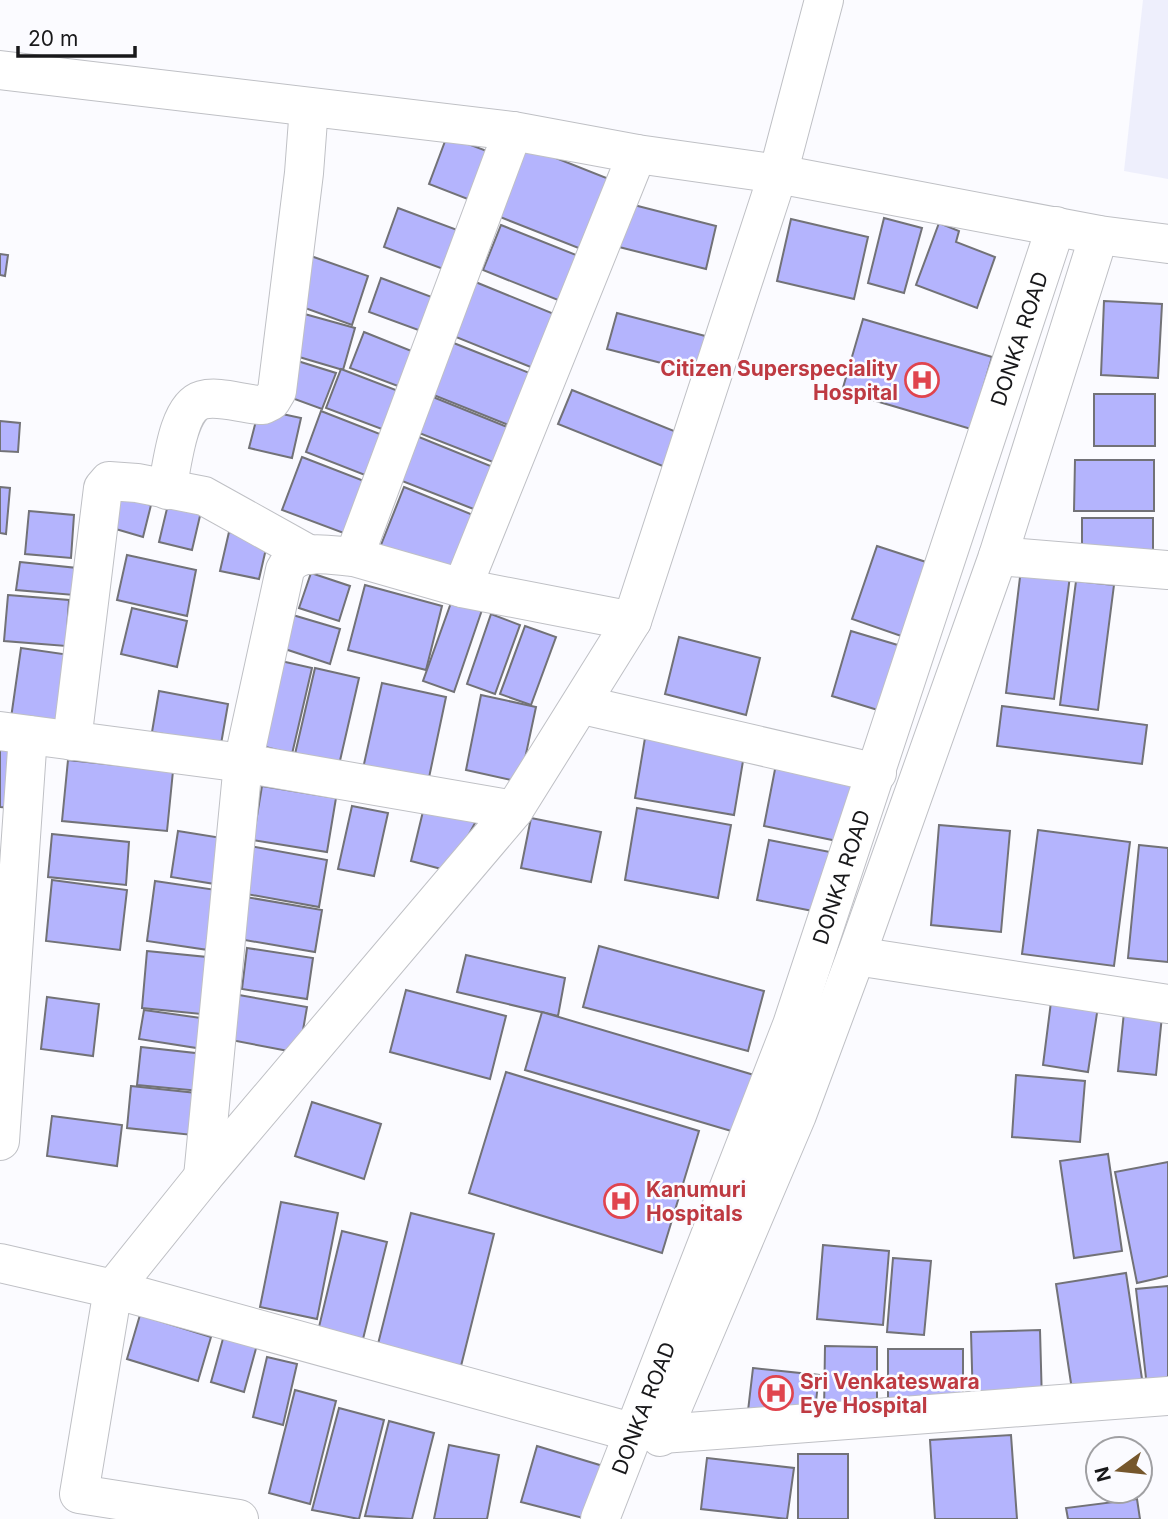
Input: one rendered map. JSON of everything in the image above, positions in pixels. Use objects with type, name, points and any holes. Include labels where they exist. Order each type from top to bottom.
[{"type":"street","points":[[239,1519],[79,1494],[113,1289],[202,1177],[514,810],[583,705],[632,621],[778,174],[824,0]]},
{"type":"street","points":[[0,70],[513,131],[637,154],[778,174],[1099,235],[1168,244]]},
{"type":"street","points":[[167,490],[182,421],[191,407],[202,400],[263,405],[271,401],[277,391],[304,173],[309,107]]},
{"type":"street","points":[[354,557],[513,131]]},
{"type":"street","points":[[462,587],[637,154]]},
{"type":"street","name":"DONKA ROAD","points":[[625,1519],[648,1434],[792,1025],[1056,226]]},
{"type":"street","name":"DONKA ROAD","points":[[600,1519],[648,1434],[797,1115],[998,556],[1099,235]]},
{"type":"street","points":[[72,741],[103,488],[109,481],[118,480],[204,496],[310,555]]},
{"type":"street","points":[[202,1177],[243,763],[285,570],[290,560],[310,555],[354,557],[462,587],[632,621]]},
{"type":"street","points":[[998,556],[1168,570]]},
{"type":"street","points":[[583,705],[877,772]]},
{"type":"street","points":[[0,1141],[14,733],[243,763],[514,810]]},
{"type":"street","points":[[856,956],[1168,1004]]},
{"type":"street","points":[[0,1263],[113,1289],[648,1434],[1168,1396]]},
{"type":"shaded area","points":[[1143,0],[1168,0],[1168,179],[1124,171]]},
{"type":"building","points":[[447,136],[500,156],[483,205],[429,184]]},
{"type":"building","points":[[523,145],[609,179],[581,249],[495,215]]},
{"type":"building","points":[[630,204],[716,226],[706,269],[619,247]]},
{"type":"building","points":[[398,208],[460,231],[446,270],[384,247]]},
{"type":"building","points":[[884,218],[922,228],[904,293],[868,283]]},
{"type":"building","points":[[791,219],[868,237],[854,299],[777,281]]},
{"type":"building","points":[[939,223],[959,231],[956,242],[995,257],[977,308],[916,285]]},
{"type":"building","points":[[501,225],[581,257],[563,302],[483,270]]},
{"type":"building","points":[[0,254],[8,255],[5,276],[0,275]]},
{"type":"building","points":[[308,255],[368,276],[352,325],[291,303]]},
{"type":"building","points":[[381,278],[445,302],[432,335],[369,312]]},
{"type":"building","points":[[473,281],[559,316],[538,370],[451,335]]},
{"type":"building","points":[[1104,301],[1162,304],[1158,378],[1101,375]]},
{"type":"building","points":[[301,313],[355,328],[343,370],[289,354]]},
{"type":"building","points":[[617,313],[713,338],[704,374],[607,349]]},
{"type":"building","points":[[863,319],[992,357],[971,429],[842,391]]},
{"type":"building","points":[[364,332],[424,356],[411,391],[350,368]]},
{"type":"building","points":[[441,338],[537,376],[516,428],[421,390]]},
{"type":"building","points":[[288,358],[336,373],[322,409],[278,393]]},
{"type":"building","points":[[341,369],[401,392],[387,431],[326,408]]},
{"type":"building","points":[[572,390],[679,433],[665,467],[558,424]]},
{"type":"building","points":[[1094,394],[1155,394],[1155,446],[1094,446]]},
{"type":"building","points":[[428,395],[512,429],[498,464],[414,431]]},
{"type":"building","points":[[259,409],[301,418],[292,458],[249,448]]},
{"type":"building","points":[[321,411],[385,436],[370,477],[306,452]]},
{"type":"building","points":[[0,421],[20,423],[18,452],[0,451]]},
{"type":"building","points":[[414,435],[493,467],[476,510],[397,479]]},
{"type":"building","points":[[302,457],[377,486],[357,538],[282,510]]},
{"type":"building","points":[[1075,460],[1154,460],[1154,511],[1074,511]]},
{"type":"building","points":[[0,487],[10,488],[6,534],[0,533]]},
{"type":"building","points":[[404,487],[478,517],[453,580],[379,550]]},
{"type":"building","points":[[117,495],[151,505],[143,537],[109,527]]},
{"type":"building","points":[[170,496],[203,503],[192,550],[159,542]]},
{"type":"building","points":[[29,511],[74,515],[71,558],[25,554]]},
{"type":"building","points":[[1082,518],[1153,518],[1153,556],[1082,556]]},
{"type":"building","points":[[229,532],[268,540],[259,579],[220,571]]},
{"type":"building","points":[[877,546],[929,563],[904,637],[852,619]]},
{"type":"building","points":[[127,555],[196,570],[187,616],[117,600]]},
{"type":"building","points":[[20,562],[77,568],[74,595],[16,590]]},
{"type":"building","points":[[1021,569],[1070,576],[1054,699],[1006,693]]},
{"type":"building","points":[[311,573],[350,586],[339,621],[299,608]]},
{"type":"building","points":[[1076,581],[1114,585],[1098,710],[1060,705]]},
{"type":"building","points":[[365,585],[442,606],[426,670],[348,650]]},
{"type":"building","points":[[8,595],[69,600],[66,646],[4,641]]},
{"type":"building","points":[[452,600],[482,610],[454,692],[423,681]]},
{"type":"building","points":[[132,608],[187,621],[177,667],[121,654]]},
{"type":"building","points":[[286,613],[340,629],[330,664],[276,646]]},
{"type":"building","points":[[491,614],[520,625],[495,694],[467,684]]},
{"type":"building","points":[[525,626],[556,637],[531,705],[500,694]]},
{"type":"building","points":[[851,631],[901,646],[881,711],[832,696]]},
{"type":"building","points":[[679,637],[760,658],[746,715],[665,694]]},
{"type":"building","points":[[21,648],[70,655],[58,732],[10,725]]},
{"type":"building","points":[[281,661],[312,668],[292,754],[262,746]]},
{"type":"building","points":[[315,668],[359,678],[339,765],[295,754]]},
{"type":"building","points":[[382,683],[446,697],[427,787],[362,773]]},
{"type":"building","points":[[159,691],[228,704],[221,744],[152,732]]},
{"type":"building","points":[[481,695],[536,707],[520,782],[466,770]]},
{"type":"building","points":[[1002,706],[1147,725],[1142,764],[997,746]]},
{"type":"building","points":[[646,732],[745,749],[734,815],[635,798]]},
{"type":"building","points":[[0,747],[14,748],[9,808],[0,807]]},
{"type":"building","points":[[777,759],[855,775],[842,842],[764,826]]},
{"type":"building","points":[[68,760],[173,771],[167,831],[62,821]]},
{"type":"building","points":[[262,786],[336,798],[327,852],[253,840]]},
{"type":"building","points":[[426,799],[481,812],[449,871],[411,861]]},
{"type":"building","points":[[352,806],[388,813],[374,876],[338,869]]},
{"type":"building","points":[[637,808],[731,825],[718,898],[625,880]]},
{"type":"building","points":[[531,818],[601,832],[591,882],[521,868]]},
{"type":"building","points":[[939,825],[1010,831],[1001,932],[931,925]]},
{"type":"building","points":[[1038,830],[1130,842],[1114,966],[1022,954]]},
{"type":"building","points":[[178,831],[228,839],[221,885],[171,877]]},
{"type":"building","points":[[52,834],[129,842],[126,885],[48,877]]},
{"type":"building","points":[[769,840],[835,853],[823,913],[757,900]]},
{"type":"building","points":[[1139,845],[1168,848],[1168,962],[1128,958]]},
{"type":"building","points":[[250,846],[327,860],[319,907],[241,893]]},
{"type":"building","points":[[52,880],[127,890],[120,950],[46,941]]},
{"type":"building","points":[[155,881],[223,891],[215,951],[147,941]]},
{"type":"building","points":[[246,897],[322,910],[315,952],[239,939]]},
{"type":"building","points":[[599,946],[764,991],[748,1051],[583,1007]]},
{"type":"building","points":[[247,948],[313,958],[307,999],[242,989]]},
{"type":"building","points":[[147,951],[217,958],[211,1015],[142,1008]]},
{"type":"building","points":[[466,955],[565,978],[558,1016],[457,992]]},
{"type":"building","points":[[406,990],[506,1016],[490,1079],[390,1052]]},
{"type":"building","points":[[1052,994],[1099,1000],[1088,1072],[1043,1065]]},
{"type":"building","points":[[239,995],[307,1007],[299,1053],[231,1040]]},
{"type":"building","points":[[47,997],[99,1004],[93,1056],[41,1049]]},
{"type":"building","points":[[144,1010],[208,1019],[203,1049],[139,1039]]},
{"type":"building","points":[[542,1012],[754,1075],[738,1133],[525,1070]]},
{"type":"building","points":[[1124,1012],[1162,1016],[1156,1075],[1118,1071]]},
{"type":"building","points":[[141,1047],[204,1054],[200,1091],[137,1085]]},
{"type":"building","points":[[506,1072],[699,1131],[662,1253],[469,1193]]},
{"type":"building","points":[[1016,1075],[1085,1081],[1080,1142],[1012,1137]]},
{"type":"building","points":[[131,1086],[206,1094],[202,1136],[127,1128]]},
{"type":"building","points":[[312,1102],[381,1124],[364,1179],[295,1156]]},
{"type":"building","points":[[52,1116],[122,1125],[117,1166],[47,1156]]},
{"type":"building","points":[[1108,1154],[1122,1251],[1074,1258],[1060,1161]]},
{"type":"building","points":[[1168,1162],[1168,1276],[1137,1283],[1115,1172]]},
{"type":"building","points":[[281,1202],[338,1213],[317,1319],[260,1307]]},
{"type":"building","points":[[411,1213],[494,1234],[461,1366],[378,1344]]},
{"type":"building","points":[[342,1231],[387,1242],[363,1339],[319,1327]]},
{"type":"building","points":[[823,1245],[889,1251],[883,1325],[817,1319]]},
{"type":"building","points":[[893,1258],[931,1261],[924,1335],[887,1332]]},
{"type":"building","points":[[1126,1273],[1144,1392],[1074,1403],[1056,1284]]},
{"type":"building","points":[[1168,1286],[1168,1385],[1147,1387],[1136,1289]]},
{"type":"building","points":[[140,1315],[211,1337],[198,1381],[127,1359]]},
{"type":"building","points":[[1040,1330],[1042,1403],[973,1404],[971,1332]]},
{"type":"building","points":[[224,1335],[257,1345],[244,1392],[211,1382]]},
{"type":"building","points":[[825,1346],[877,1347],[877,1413],[824,1413]]},
{"type":"building","points":[[888,1349],[963,1349],[963,1407],[888,1407]]},
{"type":"building","points":[[267,1357],[297,1364],[283,1425],[253,1417]]},
{"type":"building","points":[[753,1368],[819,1375],[814,1419],[748,1411]]},
{"type":"building","points":[[295,1390],[336,1401],[310,1504],[269,1493]]},
{"type":"building","points":[[339,1408],[384,1420],[359,1519],[312,1510]]},
{"type":"building","points":[[389,1421],[434,1433],[412,1519],[365,1516]]},
{"type":"building","points":[[1011,1435],[1017,1519],[935,1519],[930,1440]]},
{"type":"building","points":[[449,1445],[499,1455],[487,1519],[434,1519]]},
{"type":"building","points":[[537,1446],[603,1466],[587,1519],[521,1502]]},
{"type":"building","points":[[798,1454],[848,1454],[848,1519],[798,1519]]},
{"type":"building","points":[[707,1458],[794,1468],[787,1519],[701,1509]]},
{"type":"building","points":[[1138,1505],[1140,1519],[1068,1519],[1066,1508]]},
{"type":"place","name":"Citizen Superspeciality Hospital","points":[[922,380]]},
{"type":"place","name":"Kanumuri Hospitals","points":[[621,1201]]},
{"type":"place","name":"Sri Venkateswara Eye Hospital","points":[[776,1393]]}]
